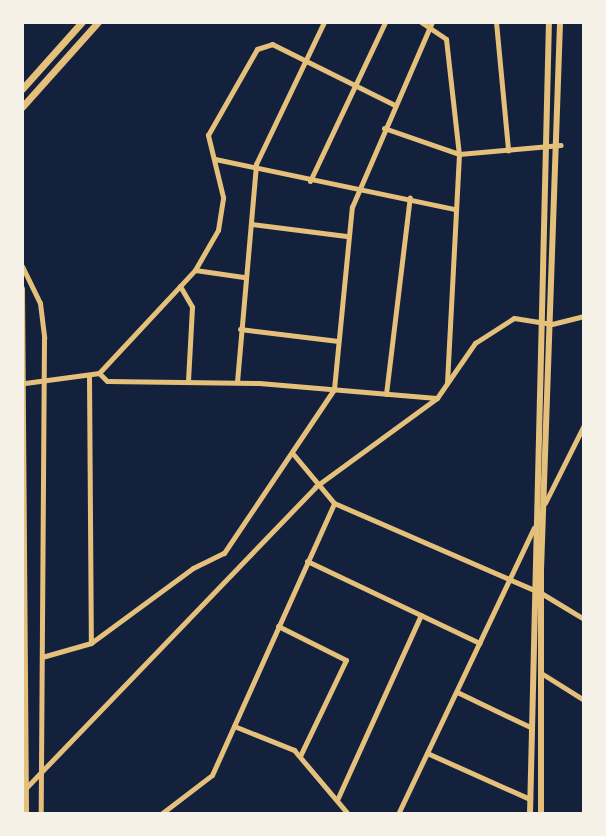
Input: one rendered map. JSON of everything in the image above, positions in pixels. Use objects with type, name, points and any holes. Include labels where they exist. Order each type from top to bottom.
[{"type":"main road","points":[[22,89],[82,22]]},
{"type":"main road","points":[[22,107],[98,22]]},
{"type":"street","points":[[237,382],[243,277],[256,164],[310,59],[324,22]]},
{"type":"street","points":[[310,181],[385,22]]},
{"type":"street","points":[[421,22],[431,24],[446,39],[459,154],[447,384]]},
{"type":"street","points":[[496,22],[508,150]]},
{"type":"street","points":[[541,814],[543,674],[534,528],[550,144],[549,22]]},
{"type":"street","points":[[530,814],[534,670],[561,145],[560,22]]},
{"type":"street","points":[[42,657],[91,643],[193,568],[224,553],[294,455],[334,389],[346,236],[359,186],[431,24]]},
{"type":"street","points":[[25,383],[44,384],[99,373],[195,270],[218,230],[223,197],[208,135],[257,49],[272,44],[310,59],[395,105]]},
{"type":"street","points":[[384,128],[459,154],[561,145]]},
{"type":"street","points":[[215,159],[256,164],[310,181],[359,186],[455,209]]},
{"type":"street","points":[[386,394],[410,197]]},
{"type":"street","points":[[251,224],[346,236]]},
{"type":"street","points":[[22,266],[40,303],[44,384],[41,814]]},
{"type":"street","points":[[195,270],[243,277]]},
{"type":"street","points":[[180,286],[192,307],[188,382]]},
{"type":"street","points":[[22,288],[26,814]]},
{"type":"street","points":[[24,790],[315,487],[437,398],[500,323],[552,324],[581,316],[584,325]]},
{"type":"street","points":[[240,329],[338,341]]},
{"type":"street","points":[[99,373],[107,381],[237,382],[437,398]]},
{"type":"street","points":[[89,375],[91,643]]},
{"type":"street","points":[[544,505],[584,425]]},
{"type":"street","points":[[294,455],[315,487],[334,503],[538,591],[584,619]]},
{"type":"street","points":[[161,814],[212,775],[334,503]]},
{"type":"street","points":[[398,814],[534,528]]},
{"type":"street","points":[[307,561],[480,643]]},
{"type":"street","points":[[337,800],[421,615]]},
{"type":"street","points":[[278,626],[346,660],[300,756]]},
{"type":"street","points":[[534,670],[584,700]]},
{"type":"street","points":[[457,692],[532,728]]},
{"type":"street","points":[[234,726],[300,756],[348,814]]},
{"type":"street","points":[[427,753],[530,799]]}]
